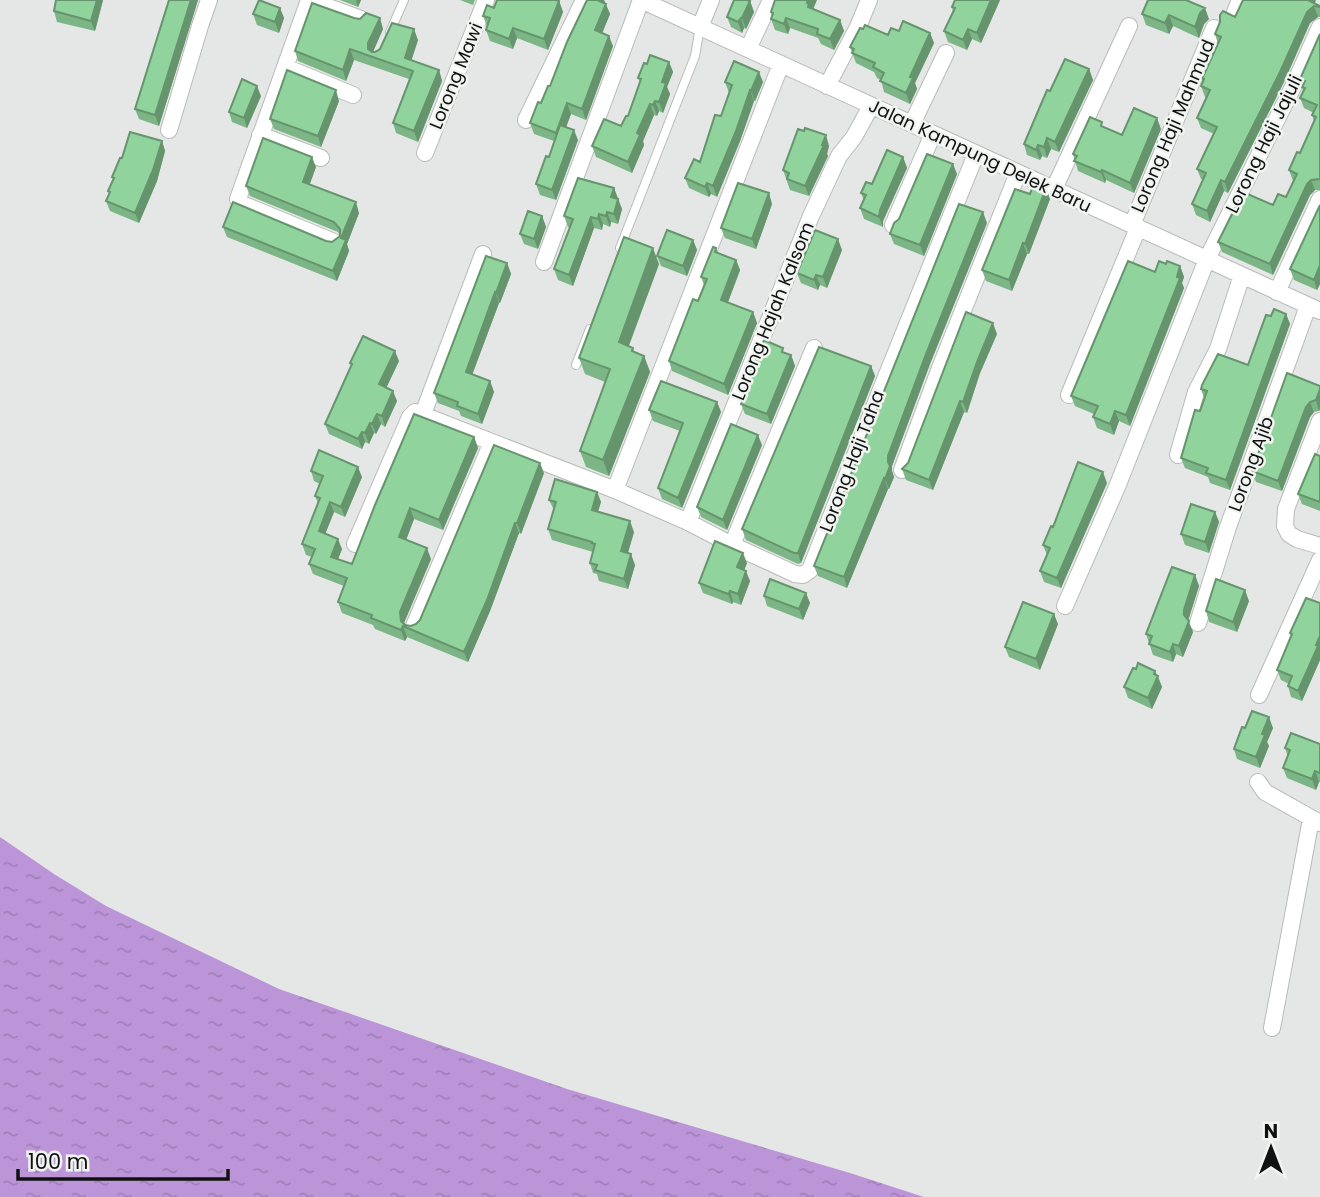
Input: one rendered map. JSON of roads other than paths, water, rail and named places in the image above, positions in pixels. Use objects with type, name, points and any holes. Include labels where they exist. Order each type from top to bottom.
[{"type":"street","points":[[169,130],[209,0]]},
{"type":"street","points":[[334,242],[242,204],[238,199],[309,0],[360,19]]},
{"type":"street","name":"Lorong Mawi","points":[[425,153],[486,0]]},
{"type":"street","points":[[526,120],[584,0]]},
{"type":"street","points":[[544,262],[641,0]]},
{"type":"street","name":"Jalan Kampung Delek Baru","points":[[641,0],[1278,292],[1316,306]]},
{"type":"street","points":[[700,27],[711,0]]},
{"type":"street","points":[[748,49],[771,0]]},
{"type":"street","points":[[827,86],[869,0]]},
{"type":"street","points":[[1054,189],[1129,26]]},
{"type":"street","name":"Lorong Haji Jajuli","points":[[1065,606],[1117,487],[1207,259],[1320,27]]},
{"type":"street","name":"Lorong Haji Mahmud","points":[[1069,395],[1214,28]]},
{"type":"street","points":[[912,124],[946,52]]},
{"type":"street","points":[[615,490],[781,64]]},
{"type":"street","points":[[285,67],[353,95]]},
{"type":"street","name":"Lorong Hajah Kalsom","points":[[688,522],[811,216],[839,156],[871,106]]},
{"type":"street","points":[[893,225],[933,134]]},
{"type":"street","points":[[260,135],[321,158]]},
{"type":"street","name":"Lorong Haji Taha","points":[[423,414],[615,490],[795,574],[803,575],[810,570],[976,154]]},
{"type":"street","points":[[902,470],[1018,173]]},
{"type":"street","points":[[1278,292],[1320,199]]},
{"type":"street","points":[[355,544],[410,418],[415,412],[423,414],[483,254]]},
{"type":"street","points":[[1178,455],[1196,392],[1218,349],[1242,275]]},
{"type":"street","name":"Lorong Ajib","points":[[1198,624],[1228,527],[1316,306]]},
{"type":"street","points":[[732,545],[814,348]]},
{"type":"street","points":[[1320,421],[1286,509],[1285,526],[1289,534],[1297,539],[1320,546]]},
{"type":"street","points":[[414,626],[492,442]]},
{"type":"street","points":[[1259,695],[1320,560]]},
{"type":"street","points":[[1258,782],[1265,792],[1316,821],[1272,1028]]},
{"type":"lane","points":[[388,35],[404,0]]},
{"type":"lane","points":[[617,256],[695,56],[700,27]]},
{"type":"lane","points":[[576,365],[594,317]]},
{"type":"water","points":[[0,837],[106,906],[279,989],[567,1089],[924,1197],[0,1197]]}]
